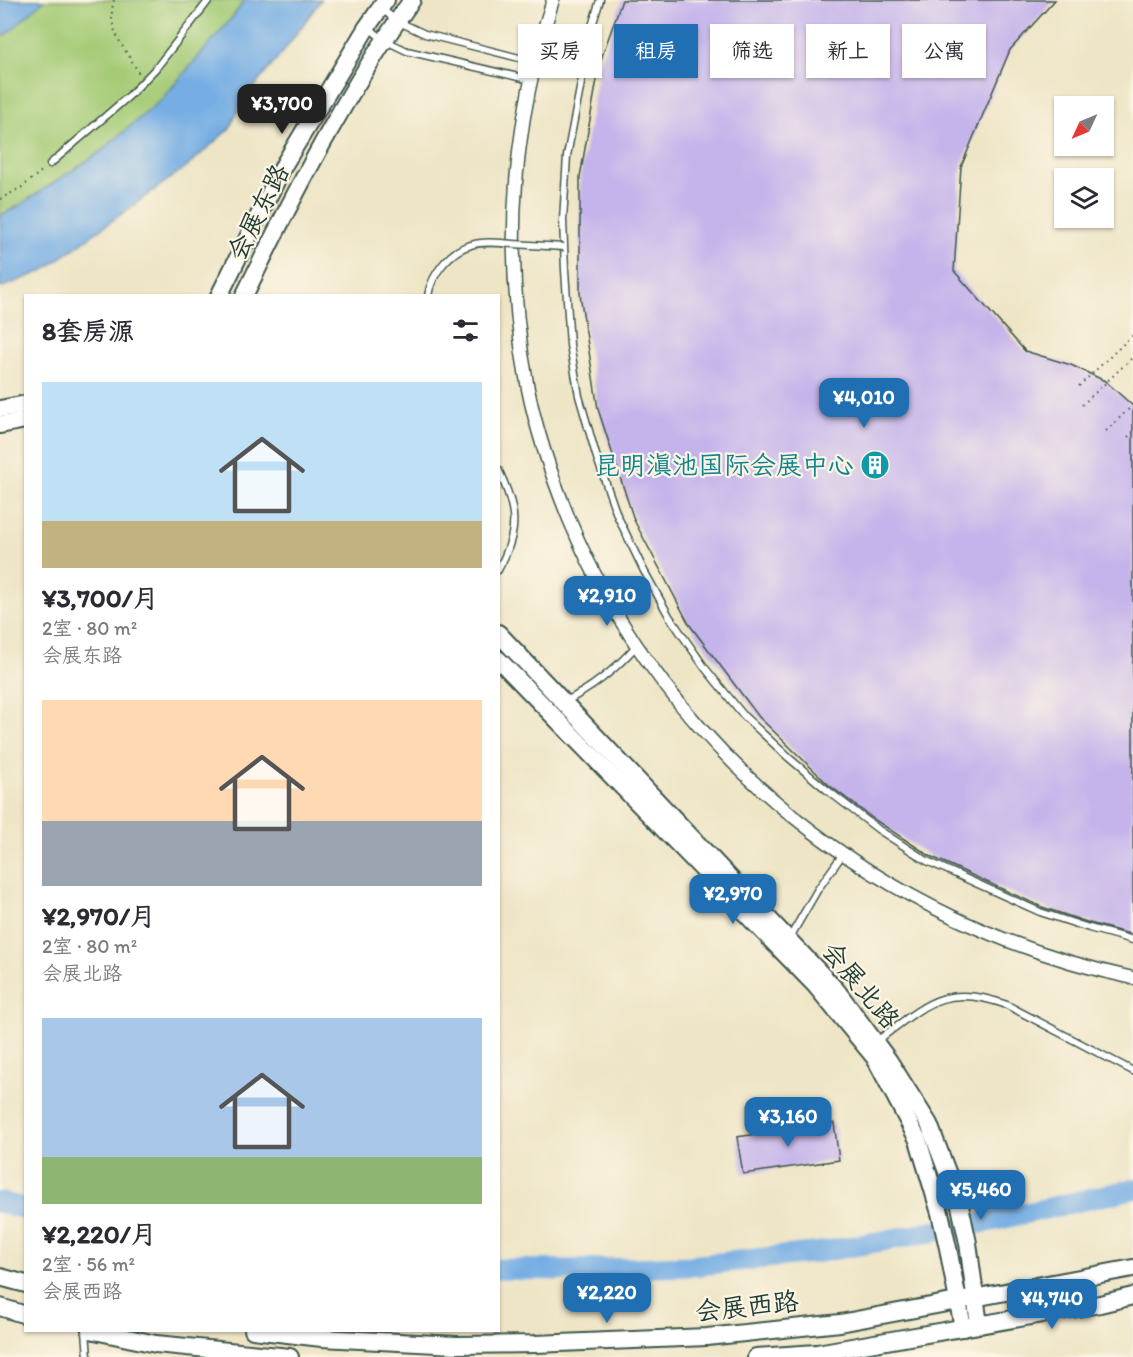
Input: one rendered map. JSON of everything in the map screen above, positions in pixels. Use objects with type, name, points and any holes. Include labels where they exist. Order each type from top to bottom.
[{"type":"street","name":"会展东路","points":[[245,294],[321,145],[384,40],[412,0]]},
{"type":"street","points":[[546,24],[553,0]]},
{"type":"street","name":"会展东路","points":[[220,294],[285,163],[383,4]]},
{"type":"street","points":[[531,80],[520,136],[514,221],[517,309],[528,389],[550,468],[575,534],[607,598],[636,646],[688,715],[735,766],[787,813],[843,854],[908,894],[976,927],[1047,955],[1133,978]]},
{"type":"street","points":[[0,410],[24,404]]},
{"type":"street","points":[[0,425],[24,420]]},
{"type":"street","name":"会展北路","points":[[500,635],[837,991],[889,1060],[929,1124],[960,1206],[976,1296],[971,1327]]},
{"type":"street","name":"会展北路","points":[[500,661],[815,985],[867,1049],[918,1140],[940,1213],[958,1300],[971,1327]]},
{"type":"street","name":"会展西路","points":[[270,1332],[322,1338],[456,1345],[706,1337],[840,1323],[1133,1268]]},
{"type":"street","points":[[0,1277],[24,1283]]},
{"type":"street","name":"会展西路","points":[[756,1357],[817,1353],[1100,1304],[1133,1296]]},
{"type":"street","points":[[0,1307],[24,1314]]},
{"type":"street","points":[[112,1333],[156,1344],[290,1357]]},
{"type":"lane","points":[[50,164],[129,96],[173,48],[209,0]]},
{"type":"lane","points":[[600,0],[592,26],[567,156],[563,220],[570,345],[579,396],[617,515],[669,616],[711,676],[744,716],[789,758],[879,830],[927,861],[1040,912],[1133,940]]},
{"type":"lane","points":[[383,4],[397,21],[425,34],[518,58]]},
{"type":"lane","points":[[367,27],[384,40],[407,51],[531,80]]},
{"type":"lane","points":[[429,294],[433,279],[445,262],[461,249],[471,245],[493,243],[564,247]]},
{"type":"lane","points":[[500,474],[509,495],[514,516],[513,537],[500,567]]},
{"type":"lane","points":[[564,702],[603,679],[636,646]]},
{"type":"lane","points":[[788,939],[818,889],[843,854]]},
{"type":"lane","points":[[875,1042],[935,1000],[956,995],[988,998],[1007,1005],[1133,1071]]},
{"type":"lane","points":[[88,1332],[88,1357]]},
{"type":"path","points":[[114,0],[112,14],[115,33],[143,81]]},
{"type":"path","points":[[0,199],[21,187],[50,164]]},
{"type":"path","points":[[1079,386],[1133,335]]},
{"type":"path","points":[[1082,405],[1133,357]]},
{"type":"path","points":[[1106,431],[1133,405]]},
{"type":"path","points":[[1128,437],[1133,432]]},
{"type":"green space","points":[[0,0],[245,0],[161,100],[99,153],[0,216]]},
{"type":"water","points":[[0,0],[44,0],[5,36],[0,35]]},
{"type":"water","points":[[245,0],[321,0],[283,52],[241,103],[230,128],[190,164],[43,271],[0,288],[0,216],[99,153],[161,100]]},
{"type":"building","name":"昆明滇池国际会展中心","points":[[622,0],[1055,0],[1010,50],[961,167],[954,271],[1025,351],[1071,365],[1105,381],[1133,406],[1133,935],[1042,907],[930,856],[875,820],[829,785],[759,717],[689,624],[634,520],[598,409],[580,294],[580,177],[597,78],[602,78],[602,56]]},
{"type":"building","points":[[834,1123],[839,1160],[743,1174],[737,1137],[784,1130],[783,1126],[795,1124],[796,1128]]},
{"type":"waterway","points":[[500,1269],[567,1270],[691,1266],[821,1252],[987,1222],[1133,1189]]},
{"type":"waterway","points":[[0,1202],[24,1208]]},
{"type":"place","name":"昆明滇池国际会展中心","points":[[875,465]]}]
